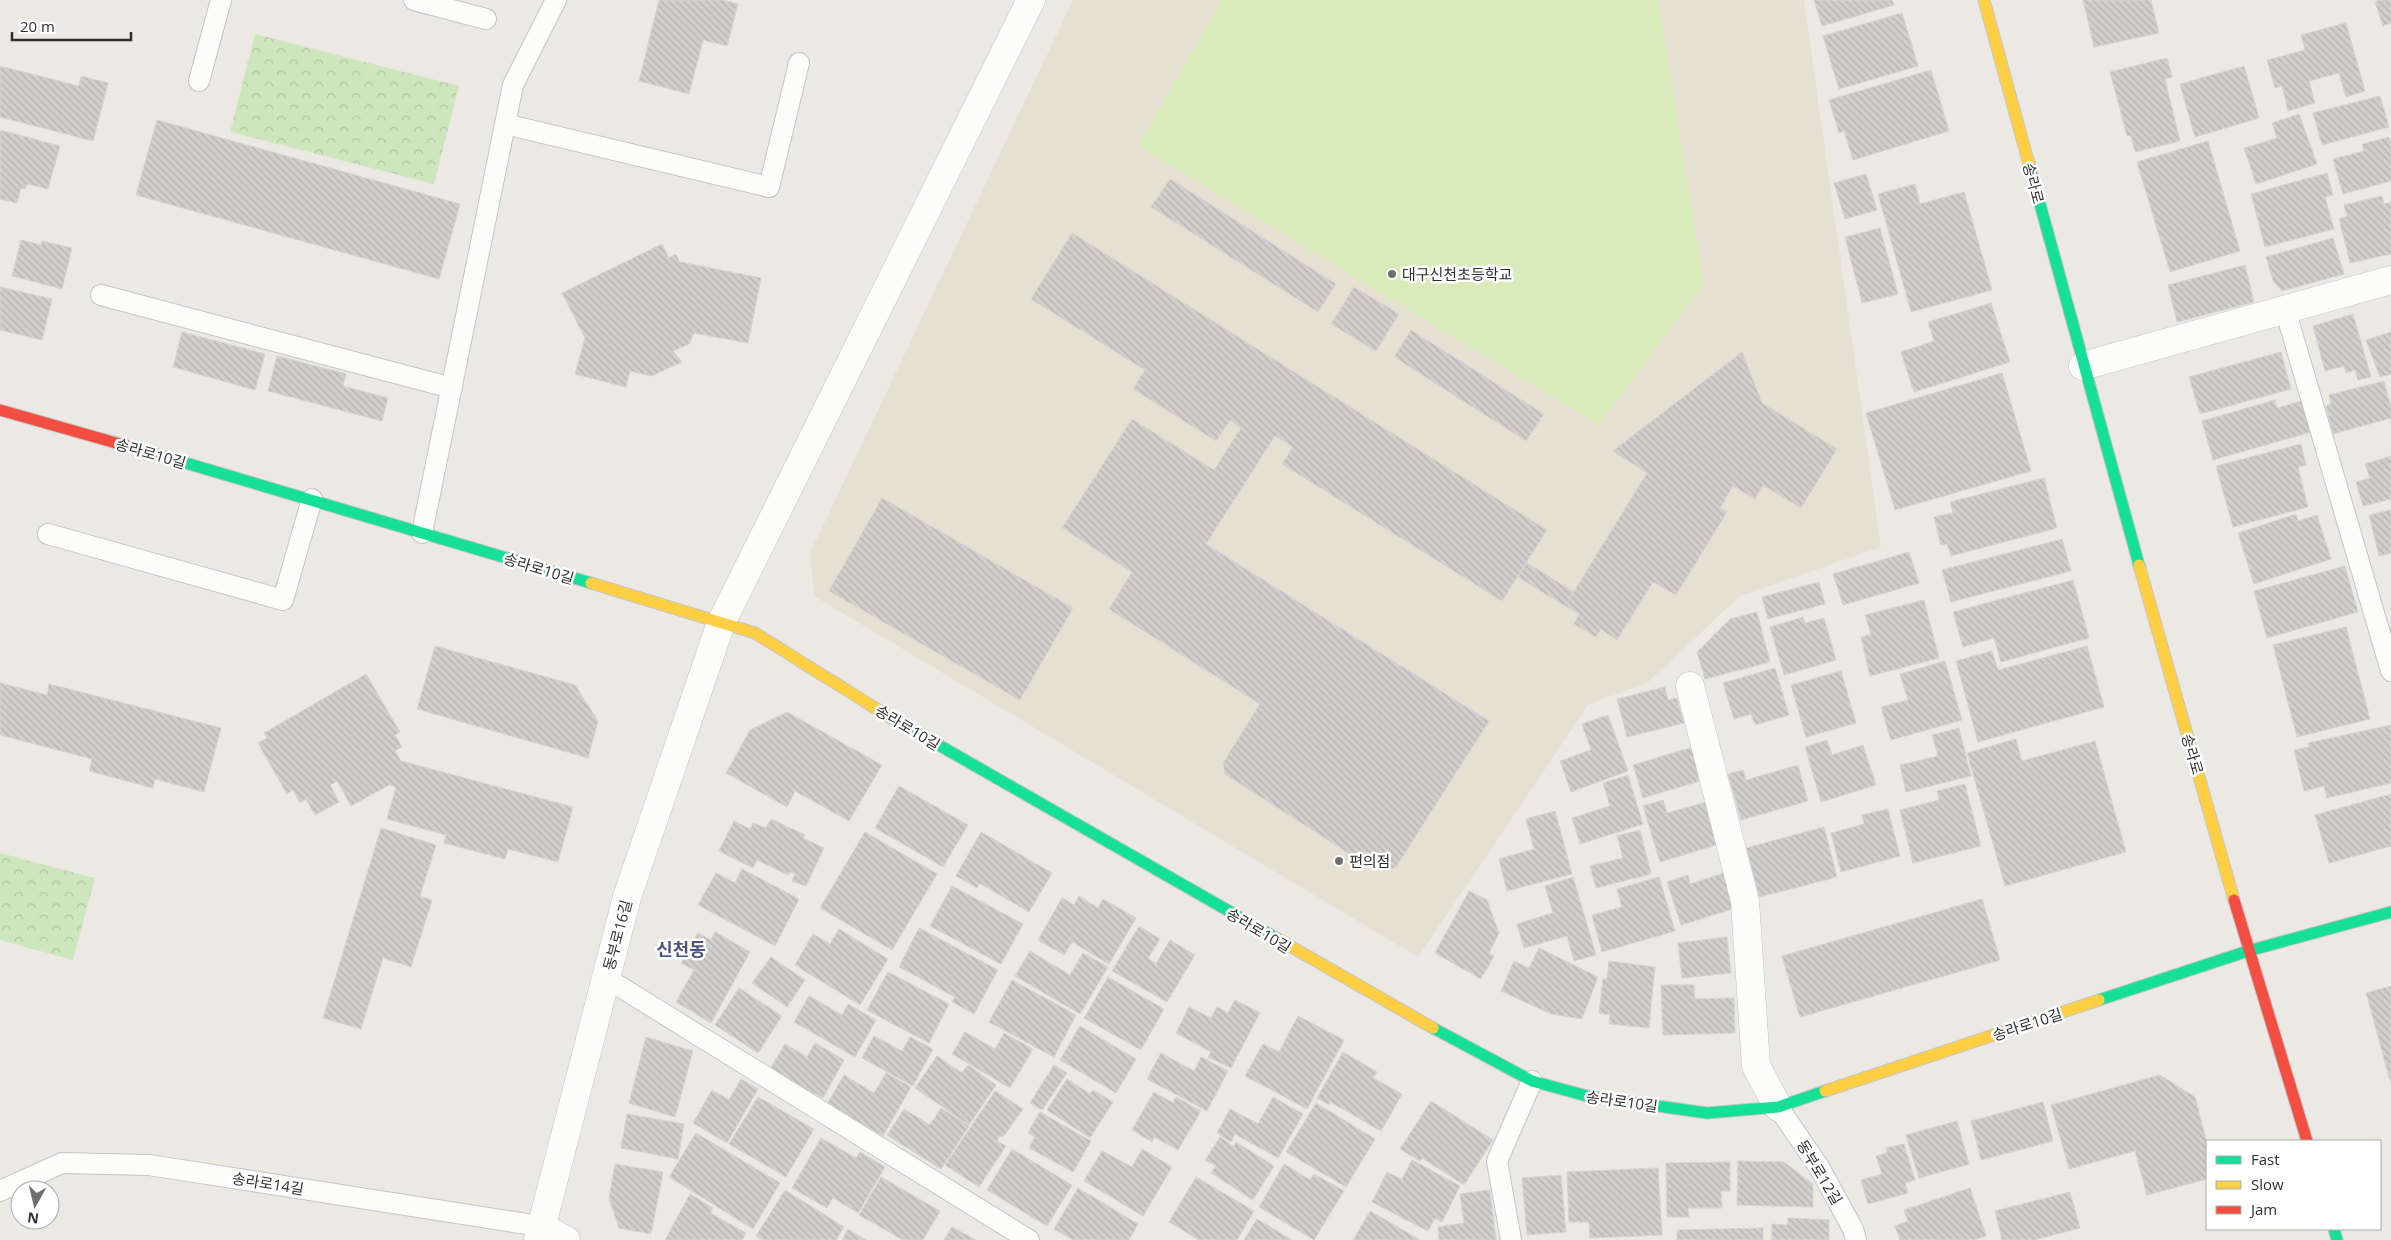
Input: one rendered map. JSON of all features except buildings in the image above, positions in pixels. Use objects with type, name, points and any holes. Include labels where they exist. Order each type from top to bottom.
[{"type":"street","name":"동부로16길","points":[[539,1233],[627,897],[722,623],[1032,0]]},
{"type":"street","name":"송라로","points":[[1984,0],[2083,366],[2248,951],[2307,1140]]},
{"type":"street","points":[[2083,366],[2391,280]]},
{"type":"street","name":"송라로10길","points":[[0,410],[312,499],[422,534],[755,633],[918,734],[1304,956],[1532,1081],[1587,1096],[1707,1113],[1778,1107],[2248,951],[2391,912]]},
{"type":"street","points":[[1690,686],[1745,901],[1756,1066],[1778,1107]]},
{"type":"street","points":[[539,1233],[566,1240]]},
{"type":"lane","points":[[199,81],[221,0]]},
{"type":"lane","points":[[414,0],[486,19]]},
{"type":"lane","points":[[422,534],[513,85],[556,0]]},
{"type":"lane","points":[[505,124],[769,187],[799,63]]},
{"type":"lane","points":[[101,295],[452,388]]},
{"type":"lane","points":[[2285,310],[2391,671]]},
{"type":"lane","points":[[48,534],[283,600],[312,499]]},
{"type":"lane","points":[[606,978],[1029,1240]]},
{"type":"lane","points":[[1511,1240],[1497,1161],[1532,1081]]},
{"type":"lane","name":"동부로12길","points":[[1778,1107],[1819,1167],[1853,1229],[1856,1240]]},
{"type":"lane","name":"송라로14길","points":[[0,1191],[62,1163],[149,1165],[539,1233]]},
{"type":"shaded area","name":"대구신천초등학교","points":[[1073,0],[1804,0],[1881,547],[1740,596],[1647,683],[1589,704],[1418,957],[814,596],[810,553]]},
{"type":"green space","points":[[1222,0],[1658,0],[1704,284],[1599,425],[1138,146]]},
{"type":"green space","points":[[255,34],[459,86],[434,184],[230,132]]},
{"type":"green space","points":[[0,853],[95,878],[73,960],[0,940]]},
{"type":"traffic: fast","points":[[2029,164],[2139,565]]},
{"type":"traffic: fast","points":[[162,456],[591,583]]},
{"type":"traffic: fast","points":[[888,716],[1276,938]]},
{"type":"traffic: fast","points":[[2099,1000],[2248,951],[2391,912]]},
{"type":"traffic: fast","points":[[1433,1028],[1532,1081],[1587,1096],[1707,1113],[1778,1107],[1825,1091]]},
{"type":"traffic: fast","points":[[2334,1230],[2337,1240]]},
{"type":"traffic: slow","points":[[1984,0],[2029,164]]},
{"type":"traffic: slow","points":[[2139,565],[2234,900]]},
{"type":"traffic: slow","points":[[591,583],[755,633],[888,716]]},
{"type":"traffic: slow","points":[[1276,938],[1433,1028]]},
{"type":"traffic: slow","points":[[1825,1091],[2099,1000]]},
{"type":"traffic: jam","points":[[0,410],[162,456]]},
{"type":"traffic: jam","points":[[2234,900],[2307,1140]]},
{"type":"place","name":"대구신천초등학교","points":[[1392,274]]},
{"type":"place","name":"편의점","points":[[1339,861]]},
{"type":"district","name":"신천동","points":[[681,949]]}]
